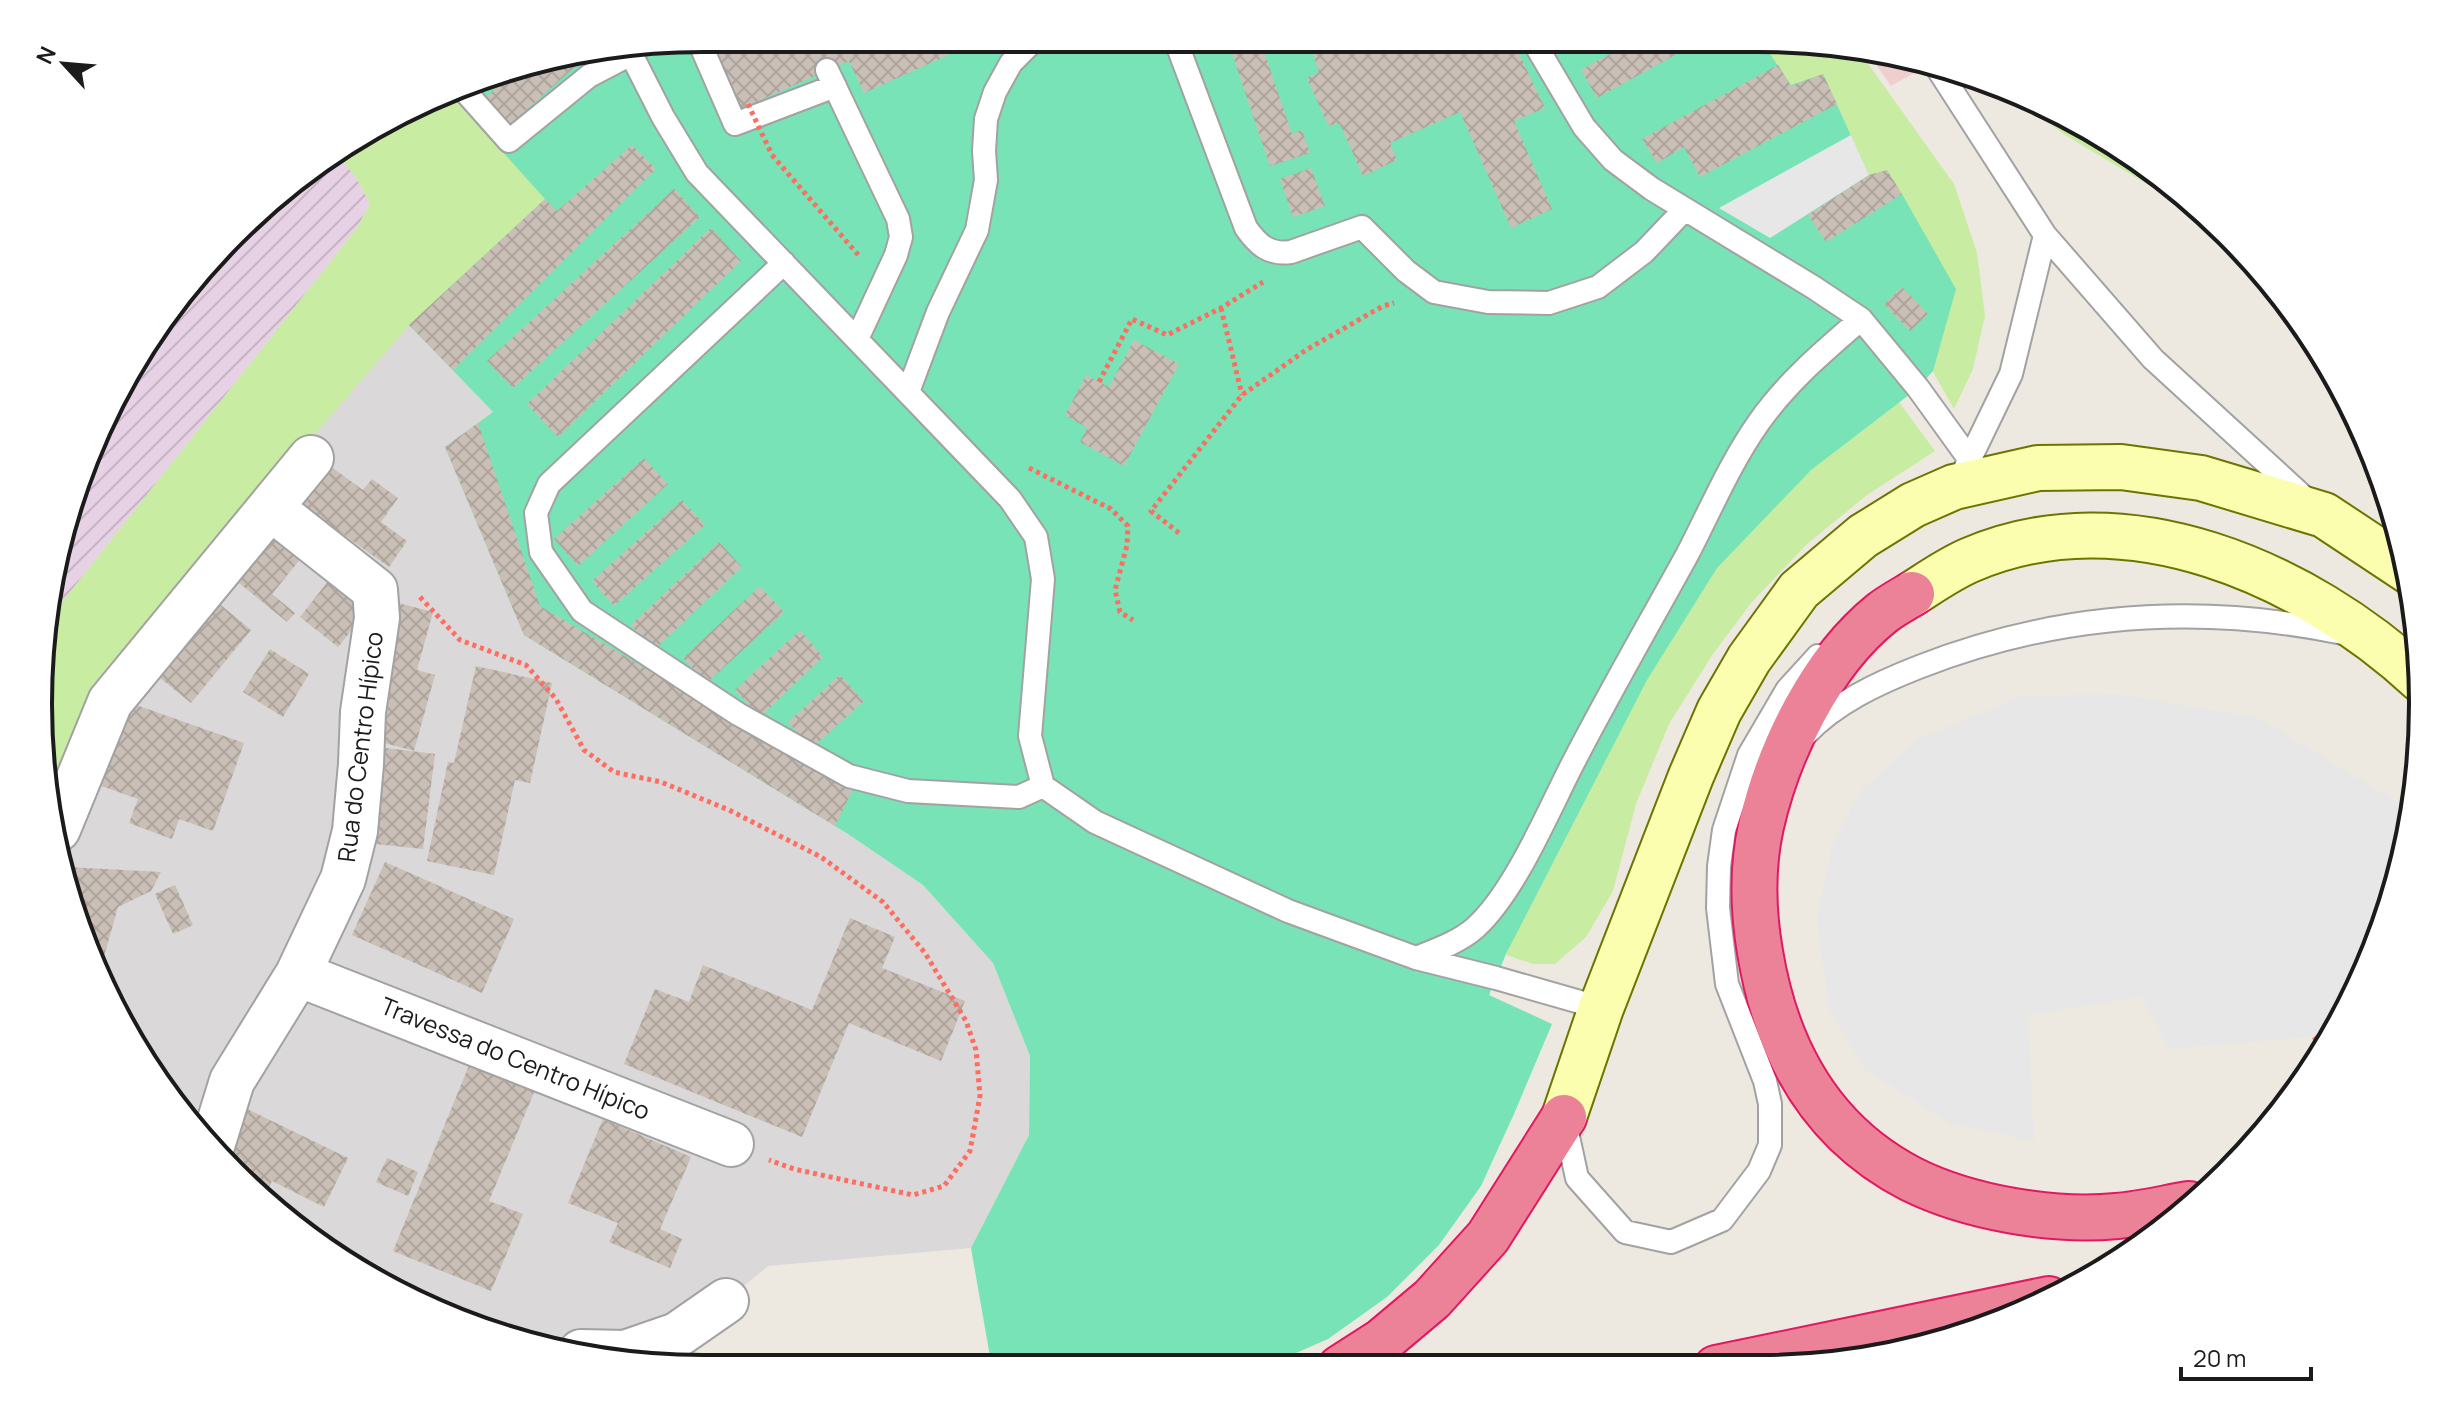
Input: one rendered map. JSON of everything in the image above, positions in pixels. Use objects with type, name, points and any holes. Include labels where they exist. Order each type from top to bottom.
[{"type":"highway","points":[[1912,594],[1882,613],[1831,669],[1795,730],[1780,763],[1761,827],[1755,869],[1755,908],[1770,1000],[1785,1044],[1817,1101],[1839,1126],[1862,1146],[1910,1178],[1982,1203],[2073,1217],[2117,1216],[2170,1207]]},
{"type":"highway","points":[[1360,1355],[1432,1299],[1488,1237],[1564,1117]]},
{"type":"highway","points":[[1781,1354],[1991,1311]]},
{"type":"main road","points":[[1564,1117],[1601,1008],[1719,711],[1749,659],[1799,590],[1863,536],[1962,474],[2038,468],[2121,467],[2201,478],[2324,515],[2393,560]]},
{"type":"main road","points":[[1912,594],[1969,560],[2000,550],[2040,540],[2121,536],[2186,547],[2265,576],[2350,623],[2408,669]]},
{"type":"street","points":[[63,817],[110,702],[311,458]]},
{"type":"street","name":"Rua do Centro Hípico","points":[[215,1135],[232,1081],[298,974],[343,879],[355,831],[363,712],[377,618],[375,590],[271,508]]},
{"type":"street","name":"Travessa do Centro Hípico","points":[[298,974],[731,1144]]},
{"type":"street","points":[[632,1351],[677,1335],[726,1301]]},
{"type":"lane","points":[[704,52],[735,124],[831,78],[898,219],[901,237],[857,339]]},
{"type":"lane","points":[[908,392],[938,312],[977,230],[986,180],[986,119],[995,92],[1011,63],[1022,52]]},
{"type":"lane","points":[[1180,52],[1246,228],[1257,244],[1266,249],[1291,252],[1362,227],[1406,271],[1434,292],[1488,302],[1549,303],[1598,287],[1644,252],[1685,209]]},
{"type":"lane","points":[[1540,52],[1584,127],[1613,160],[1652,189],[1861,319],[1918,388],[1962,474]]},
{"type":"lane","points":[[632,56],[663,117],[697,173],[1010,499],[1036,537],[1043,579],[1030,736],[1043,786],[1095,822],[1288,911],[1416,958],[1601,1008]]},
{"type":"lane","points":[[469,96],[509,141],[589,76],[620,58]]},
{"type":"lane","points":[[1945,80],[2045,235],[2153,359],[2324,515]]},
{"type":"lane","points":[[1962,474],[2011,374],[2045,235]]},
{"type":"lane","points":[[784,263],[549,484],[536,513],[541,552],[582,611],[738,714],[849,776],[922,792],[1019,797],[1043,786]]},
{"type":"lane","points":[[1416,958],[1475,928],[1500,897],[1523,860],[1613,685],[1759,422],[1803,368],[1861,319]]},
{"type":"lane","points":[[1564,1117],[1577,1178],[1625,1232],[1671,1242],[1722,1220],[1759,1171],[1770,1145],[1770,1104],[1765,1081],[1727,984],[1718,908],[1724,830],[1749,755],[1787,690],[1837,638],[1869,616],[1912,594]]},
{"type":"lane","points":[[1780,763],[1814,725],[1871,688],[1964,650],[2033,632],[2112,618],[2157,616],[2257,620],[2305,625],[2346,634],[2388,651]]},
{"type":"path","points":[[748,104],[772,155],[883,284]]},
{"type":"path","points":[[1099,382],[1132,319],[1167,335],[1221,308],[1276,274],[1291,252]]},
{"type":"path","points":[[1179,533],[1151,511],[1242,395],[1306,350],[1383,306],[1434,292]]},
{"type":"path","points":[[1221,308],[1242,395]]},
{"type":"path","points":[[973,460],[1023,465],[1111,509],[1128,526],[1127,545],[1115,590],[1120,612],[1133,620]]},
{"type":"path","points":[[417,594],[460,640],[526,665],[556,699],[584,750],[614,772],[661,782],[729,810],[821,857],[883,902],[925,953],[966,1021],[976,1050],[980,1096],[970,1151],[944,1186],[913,1195],[794,1169],[731,1144]]},
{"type":"shaded area","points":[[1875,63],[1916,72],[1891,86]]},
{"type":"shaded area","points":[[1851,135],[1869,175],[1770,238],[1719,208]]},
{"type":"shaded area","points":[[343,162],[356,177],[370,203],[357,228],[60,605],[74,535],[102,454],[139,378],[187,307],[243,243],[274,214]]},
{"type":"shaded area","points":[[409,325],[493,412],[445,447],[524,635],[848,834],[923,885],[993,963],[1030,1056],[1029,1135],[971,1248],[768,1266],[726,1301],[599,1346],[535,1333],[494,1320],[415,1288],[378,1268],[307,1220],[243,1164],[187,1100],[139,1029],[119,992],[74,872],[57,783],[94,690]]},
{"type":"shaded area","points":[[2117,694],[2259,718],[2400,804],[2387,872],[2374,913],[2342,992],[2317,1036],[2169,1049],[2142,997],[2028,1015],[2034,1141],[1951,1124],[1864,1069],[1829,1009],[1817,919],[1832,847],[1861,790],[1917,740],[2021,696]]},
{"type":"green space","points":[[1769,52],[1867,62],[1954,184],[1977,253],[1985,316],[1973,369],[1954,409],[1910,331],[1869,175],[1823,74],[1791,86]]},
{"type":"green space","points":[[1769,52],[1791,85],[1823,74],[1869,175],[1902,194],[1956,289],[1933,371],[1918,388],[1811,470],[1717,568],[1647,680],[1506,954],[1489,995],[1552,1024],[1481,1186],[1439,1245],[1387,1297],[1328,1339],[1292,1355],[990,1355],[971,1248],[1029,1135],[1030,1056],[993,963],[923,885],[848,834],[524,635],[445,447],[493,412],[409,325],[545,199],[457,101],[535,74],[661,53]]},
{"type":"green space","points":[[457,101],[508,156],[632,118],[409,325],[94,690],[57,783],[52,704],[53,661],[60,605],[357,228],[370,203],[356,177],[343,162],[415,119]]},
{"type":"green space","points":[[2040,117],[2083,139],[2160,192],[2065,135]]},
{"type":"green space","points":[[1888,381],[1899,402],[1935,451],[1867,495],[1807,544],[1751,603],[1713,654],[1669,724],[1636,804],[1613,891],[1586,937],[1555,964],[1533,964],[1506,955],[1668,613]]},
{"type":"building","points":[[715,52],[955,52],[864,93],[849,61],[740,109]]},
{"type":"building","points":[[1231,52],[1264,52],[1292,134],[1302,130],[1310,153],[1270,166]]},
{"type":"building","points":[[1312,52],[1518,52],[1545,108],[1514,121],[1552,209],[1511,228],[1460,112],[1390,143],[1397,160],[1363,176],[1340,124],[1328,125],[1307,78],[1319,72]]},
{"type":"building","points":[[1614,52],[1680,52],[1597,98],[1581,70]]},
{"type":"building","points":[[577,65],[508,126],[484,99],[500,85]]},
{"type":"building","points":[[1778,65],[1791,86],[1823,74],[1837,104],[1700,177],[1684,147],[1657,163],[1642,139]]},
{"type":"building","points":[[632,145],[656,169],[453,370],[409,325],[545,199],[557,211]]},
{"type":"building","points":[[1311,168],[1325,206],[1293,217],[1280,179]]},
{"type":"building","points":[[1887,170],[1902,194],[1826,242],[1808,215],[1869,175]]},
{"type":"building","points":[[674,189],[700,217],[513,388],[487,361]]},
{"type":"building","points":[[711,228],[741,261],[558,437],[527,404]]},
{"type":"building","points":[[1902,287],[1928,314],[1910,331],[1884,304]]},
{"type":"building","points":[[1134,340],[1179,364],[1124,466],[1080,442],[1087,428],[1065,415],[1086,375],[1109,387]]},
{"type":"building","points":[[478,423],[540,606],[852,791],[835,826],[524,635],[445,447]]},
{"type":"building","points":[[319,458],[363,490],[372,479],[398,498],[381,522],[407,541],[389,567],[291,497]]},
{"type":"building","points":[[644,458],[668,484],[578,566],[554,539]]},
{"type":"building","points":[[682,500],[705,525],[614,606],[592,581]]},
{"type":"building","points":[[266,528],[302,557],[272,594],[295,613],[287,622],[228,574]]},
{"type":"building","points":[[719,542],[742,567],[654,650],[631,625]]},
{"type":"building","points":[[329,580],[367,611],[338,647],[300,617]]},
{"type":"building","points":[[760,586],[784,612],[707,683],[683,658]]},
{"type":"building","points":[[210,596],[251,630],[191,703],[149,669]]},
{"type":"building","points":[[398,603],[433,612],[417,670],[435,675],[414,751],[362,737]]},
{"type":"building","points":[[800,630],[823,657],[760,717],[735,690]]},
{"type":"building","points":[[270,649],[309,674],[283,717],[243,692]]},
{"type":"building","points":[[476,666],[552,683],[530,783],[515,780],[494,875],[427,861],[448,762],[454,763]]},
{"type":"building","points":[[840,675],[864,701],[812,748],[788,722]]},
{"type":"building","points":[[122,700],[244,743],[213,831],[179,819],[172,839],[129,823],[138,799],[93,783]]},
{"type":"building","points":[[378,747],[435,754],[423,849],[366,843]]},
{"type":"building","points":[[385,862],[514,919],[482,993],[352,935]]},
{"type":"building","points":[[73,867],[161,872],[151,891],[118,907],[104,957]]},
{"type":"building","points":[[175,885],[193,925],[173,934],[155,894]]},
{"type":"building","points":[[850,918],[895,937],[882,968],[965,1001],[941,1061],[849,1023],[802,1137],[624,1064],[655,989],[689,1002],[703,965],[812,1010]]},
{"type":"building","points":[[470,1063],[535,1090],[489,1201],[523,1214],[491,1291],[393,1251]]},
{"type":"building","points":[[243,1107],[348,1158],[324,1207],[272,1181],[269,1188],[225,1144]]},
{"type":"building","points":[[603,1119],[691,1157],[660,1229],[682,1239],[670,1268],[609,1242],[618,1223],[568,1203]]},
{"type":"building","points":[[387,1158],[418,1172],[408,1196],[376,1182]]}]
